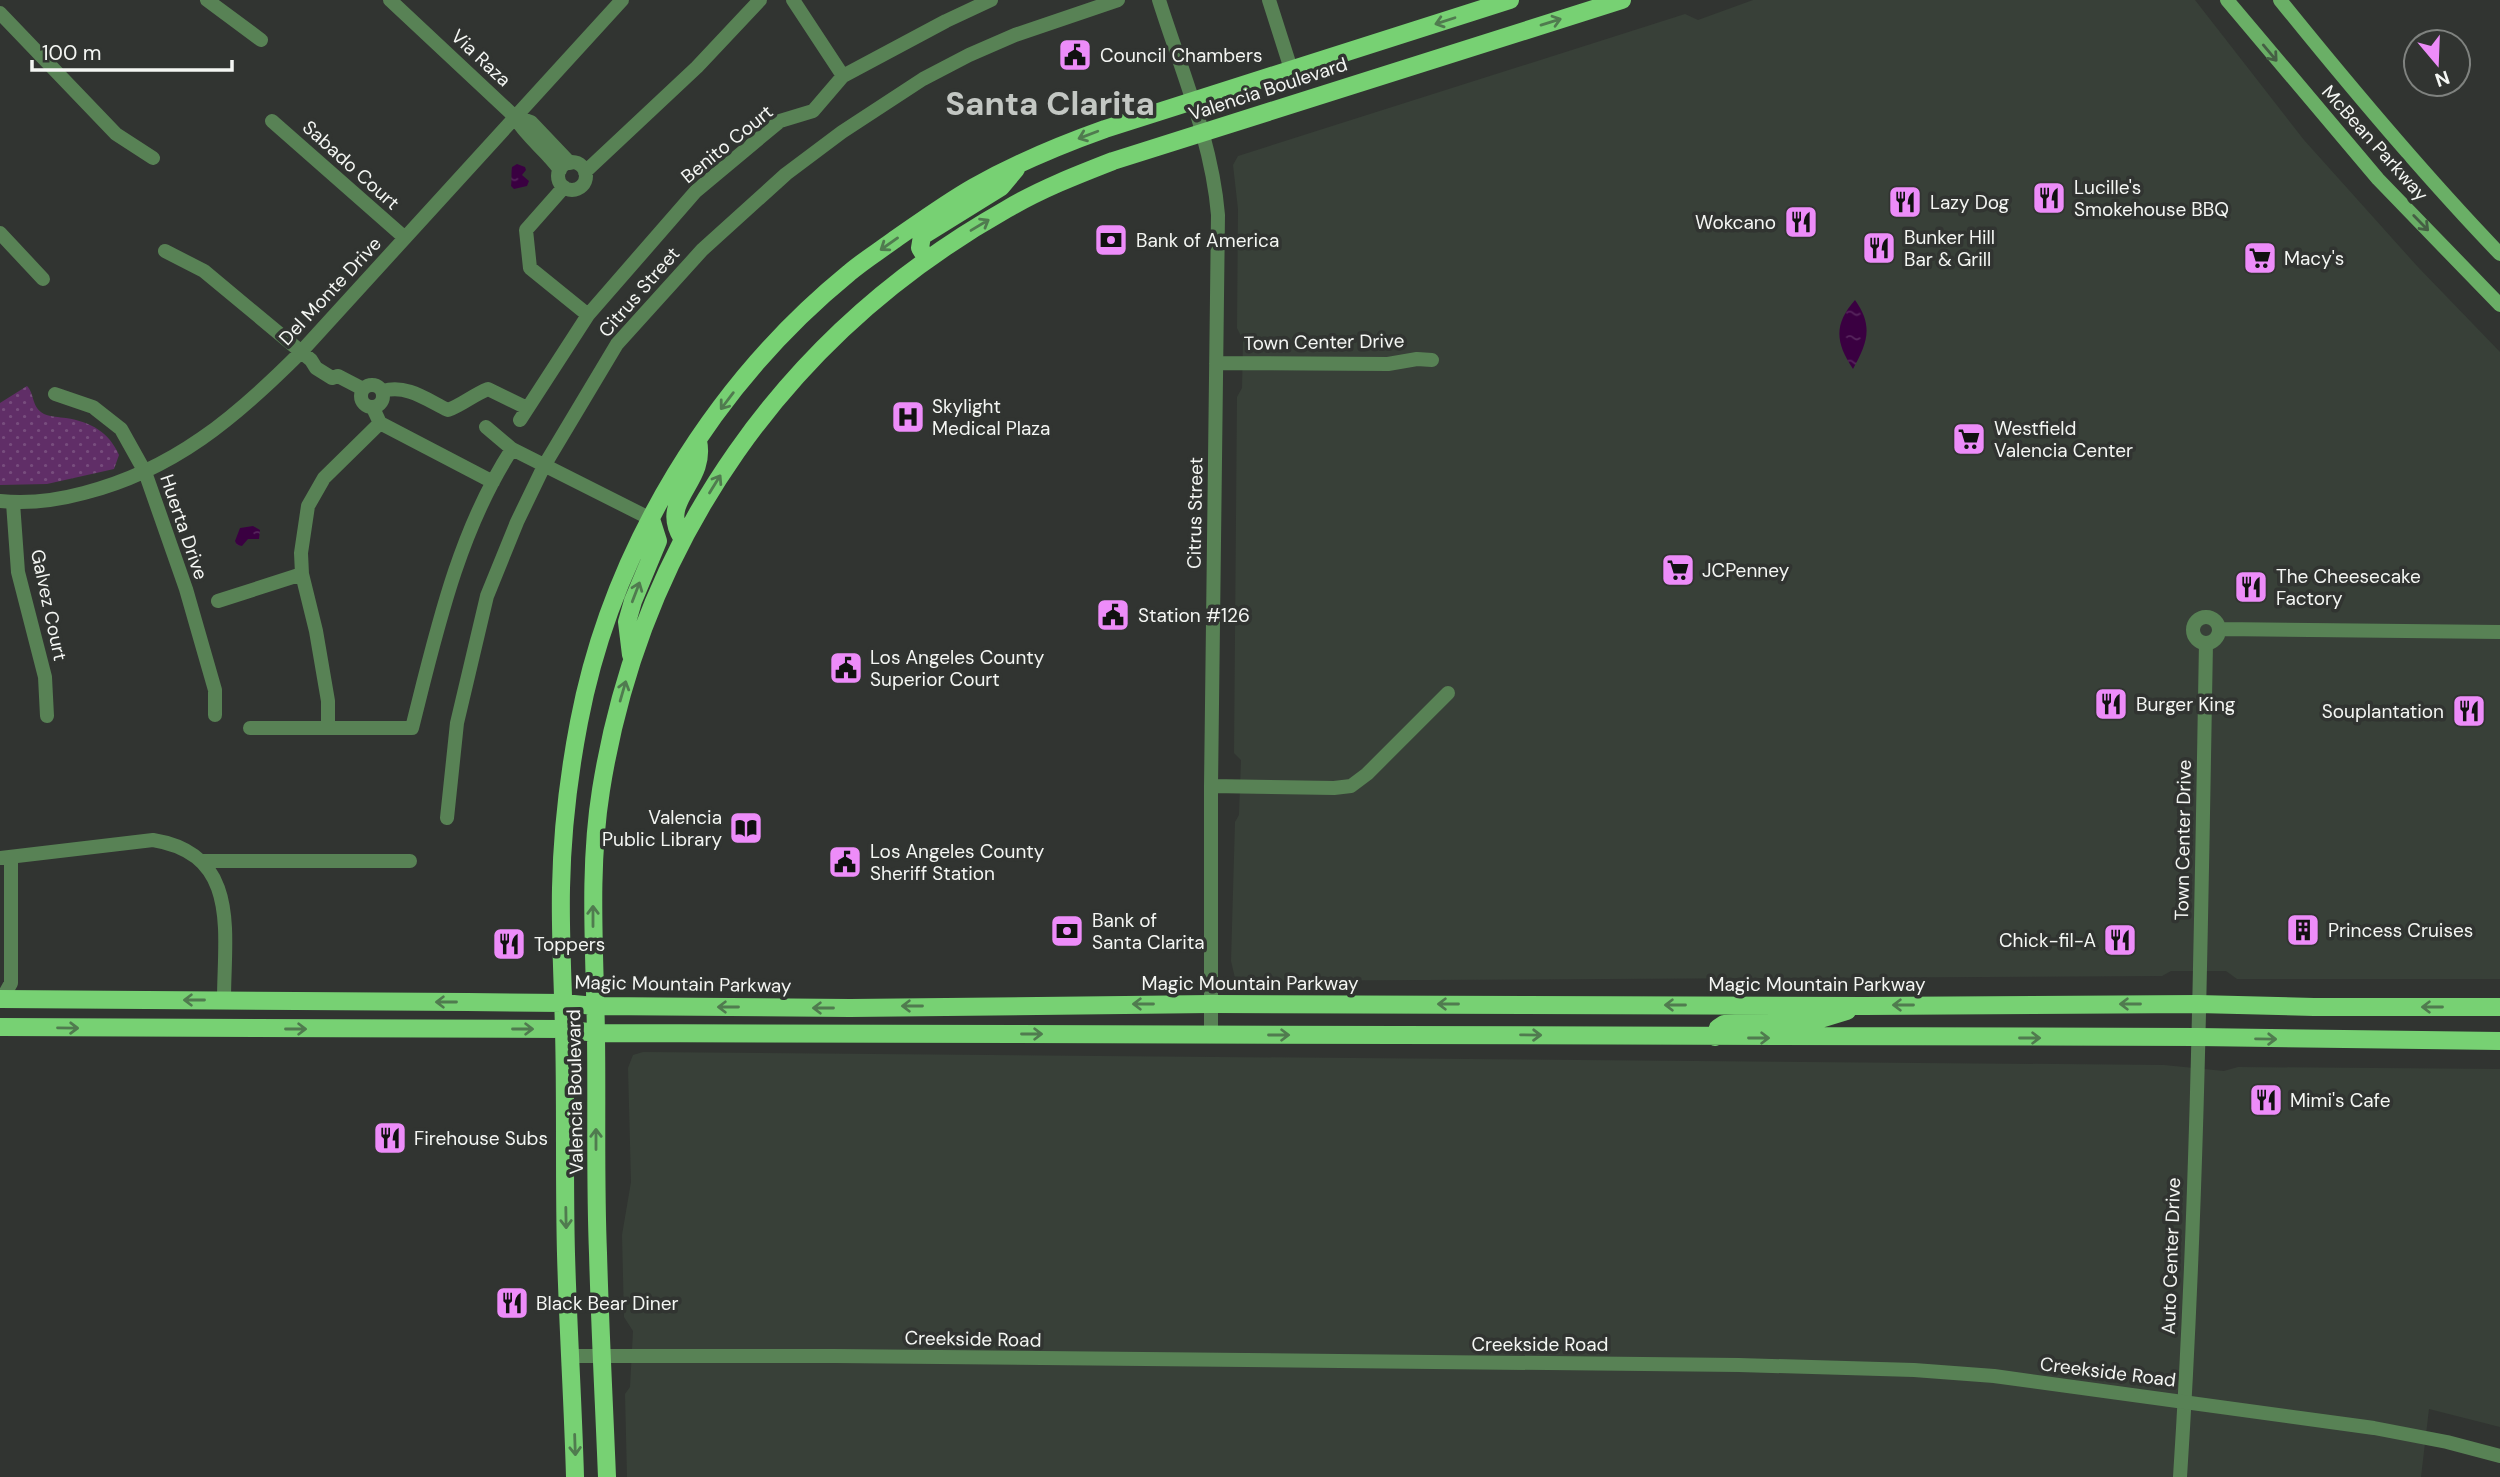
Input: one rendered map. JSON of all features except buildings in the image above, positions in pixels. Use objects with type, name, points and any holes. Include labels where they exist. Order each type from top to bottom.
[{"type":"main road","name":"Valencia Boulevard","points":[[576,1477],[566,1243],[561,887],[565,825],[579,723],[594,657],[620,584],[651,519],[698,440],[737,387],[769,350],[851,271],[943,206],[1021,163],[1105,129],[1510,0]]},
{"type":"main road","name":"Valencia Boulevard","points":[[607,1477],[598,1254],[595,1006],[594,887],[601,793],[611,736],[631,659],[656,595],[682,538],[734,455],[766,411],[840,331],[882,293],[927,259],[1010,207],[1057,183],[1112,161],[1622,0]]},
{"type":"main road","name":"McBean Parkway","points":[[2227,0],[2378,178],[2500,305]]},
{"type":"main road","name":"McBean Parkway","points":[[2280,0],[2374,117],[2500,254]]},
{"type":"main road","points":[[927,259],[920,248],[922,236],[1001,187],[1021,163]]},
{"type":"main road","points":[[682,538],[674,522],[675,513],[698,467],[701,454],[698,440]]},
{"type":"main road","points":[[631,659],[627,622],[658,541],[651,519]]},
{"type":"main road","name":"Magic Mountain Parkway","points":[[1,998],[850,1008],[1211,1004],[2198,1004],[2500,1007]]},
{"type":"main road","points":[[1714,1037],[1718,1028],[1724,1024],[1811,1022],[1864,1006]]},
{"type":"main road","points":[[0,1027],[564,1029],[596,1033],[2198,1037],[2500,1041]]},
{"type":"street","points":[[207,0],[261,40]]},
{"type":"street","name":"Via Raza","points":[[390,0],[514,116],[523,131],[565,166]]},
{"type":"street","name":"Del Monte Drive","points":[[6,502],[63,499],[104,488],[145,472],[177,456],[254,399],[300,353],[622,0]]},
{"type":"street","points":[[585,172],[697,68],[760,0]]},
{"type":"street","points":[[793,0],[843,76]]},
{"type":"street","name":"Benito Court","points":[[383,391],[395,387],[407,389],[448,410],[488,389],[523,414],[588,315],[696,191],[780,121],[813,111],[843,76],[991,0]]},
{"type":"street","name":"Citrus Street","points":[[447,818],[457,723],[487,596],[517,522],[544,466],[617,344],[702,250],[786,174],[842,132],[923,79],[1015,34],[1118,0]]},
{"type":"street","name":"Citrus Street","points":[[1159,0],[1212,168],[1218,215],[1211,1035]]},
{"type":"street","points":[[1269,0],[1291,69]]},
{"type":"street","points":[[0,13],[116,134],[153,158]]},
{"type":"street","name":"Sabado Court","points":[[272,121],[404,238]]},
{"type":"street","points":[[578,164],[585,172],[586,179],[581,186],[573,190],[564,187],[559,180],[565,166],[578,164]]},
{"type":"street","points":[[564,187],[526,230],[530,268],[588,315]]},
{"type":"street","points":[[0,233],[44,279]]},
{"type":"street","points":[[165,251],[204,271],[314,363],[320,362],[336,370],[338,376],[363,389],[373,385],[383,391],[382,402],[373,408]]},
{"type":"street","name":"Town Center Drive","points":[[1216,363],[1376,364],[1432,360]]},
{"type":"street","points":[[363,389],[361,399],[368,407],[373,408],[380,423],[493,482]]},
{"type":"street","name":"Huerta Drive","points":[[55,394],[93,407],[121,429],[145,472],[197,627],[215,690],[215,715]]},
{"type":"street","points":[[328,728],[326,690],[316,631],[302,574],[301,554],[308,506],[324,478],[380,423]]},
{"type":"street","points":[[486,427],[512,449],[651,519]]},
{"type":"street","points":[[250,728],[412,728],[432,647],[459,559],[493,482],[512,449]]},
{"type":"street","name":"Galvez Court","points":[[6,502],[18,572],[45,677],[47,716]]},
{"type":"street","points":[[218,601],[302,574]]},
{"type":"street","points":[[2207,616],[2217,620],[2220,629],[2216,639],[2206,643],[2196,639],[2194,624],[2207,616]]},
{"type":"street","points":[[2220,629],[2500,632]]},
{"type":"street","name":"Town Center Drive","points":[[2198,1037],[2206,643]]},
{"type":"street","points":[[1212,786],[1351,786],[1367,774],[1448,693]]},
{"type":"street","points":[[1,998],[11,983],[6,858],[153,840],[180,846],[202,861],[216,881],[224,904],[224,1000]]},
{"type":"street","points":[[202,861],[410,861]]},
{"type":"street","name":"Auto Center Drive","points":[[2180,1477],[2198,1037]]},
{"type":"street","name":"Creekside Road","points":[[572,1356],[1739,1365],[1914,1370],[1994,1377],[2374,1428],[2447,1442],[2500,1456]]},
{"type":"shaded area","points":[[1753,0],[2195,0],[2304,140],[2417,266],[2500,352],[2500,979],[2237,979],[2226,971],[2171,971],[2162,976],[1245,981],[1235,978],[1231,961],[1235,822],[1239,815],[1241,760],[1234,753],[1237,397],[1242,388],[1243,340],[1237,328],[1238,209],[1233,165],[1238,156],[1685,14],[1698,20]]},
{"type":"shaded area","points":[[27,386],[37,408],[44,414],[83,422],[104,434],[119,455],[114,469],[47,484],[0,485],[0,403]]},
{"type":"shaded area","points":[[643,1052],[2164,1065],[2224,1071],[2238,1067],[2500,1069],[2500,1427],[2429,1409],[2421,1477],[627,1477],[625,1394],[630,1387],[633,1331],[624,1317],[622,1235],[631,1182],[628,1068],[633,1055]]},
{"type":"water","points":[[517,164],[525,167],[522,175],[529,181],[527,186],[514,189],[511,186],[512,167]]},
{"type":"water","points":[[1855,300],[1865,318],[1866,335],[1853,369],[1843,350],[1839,333],[1843,317]]},
{"type":"water","points":[[253,526],[260,530],[259,539],[248,539],[242,546],[237,545],[235,541],[240,528]]},
{"type":"place","name":"Council Chambers","points":[[1075,55]]},
{"type":"place","name":"Lucille's Smokehouse BBQ","points":[[2049,198]]},
{"type":"place","name":"Lazy Dog","points":[[1905,202]]},
{"type":"place","name":"Wokcano","points":[[1801,222]]},
{"type":"place","name":"Bank of America","points":[[1111,240]]},
{"type":"place","name":"Bunker Hill Bar & Grill","points":[[1879,248]]},
{"type":"place","name":"Macy's","points":[[2260,258]]},
{"type":"place","name":"Skylight Medical Plaza","points":[[908,417]]},
{"type":"place","name":"Westfield Valencia Center","points":[[1969,439]]},
{"type":"place","name":"JCPenney","points":[[1678,570]]},
{"type":"place","name":"The Cheesecake Factory","points":[[2251,587]]},
{"type":"place","name":"Station #126","points":[[1113,615]]},
{"type":"place","name":"Los Angeles County Superior Court","points":[[846,668]]},
{"type":"place","name":"Burger King","points":[[2111,704]]},
{"type":"place","name":"Souplantation","points":[[2469,711]]},
{"type":"place","name":"Valencia Public Library","points":[[746,828]]},
{"type":"place","name":"Los Angeles County Sheriff Station","points":[[845,862]]},
{"type":"place","name":"Princess Cruises","points":[[2303,930]]},
{"type":"place","name":"Bank of Santa Clarita","points":[[1067,931]]},
{"type":"place","name":"Chick-fil-A","points":[[2120,940]]},
{"type":"place","name":"Toppers","points":[[509,944]]},
{"type":"place","name":"Mimi's Cafe","points":[[2266,1100]]},
{"type":"place","name":"Firehouse Subs","points":[[390,1138]]},
{"type":"place","name":"Black Bear Diner","points":[[512,1303]]},
{"type":"district","name":"Santa Clarita","points":[[1050,103]]}]
